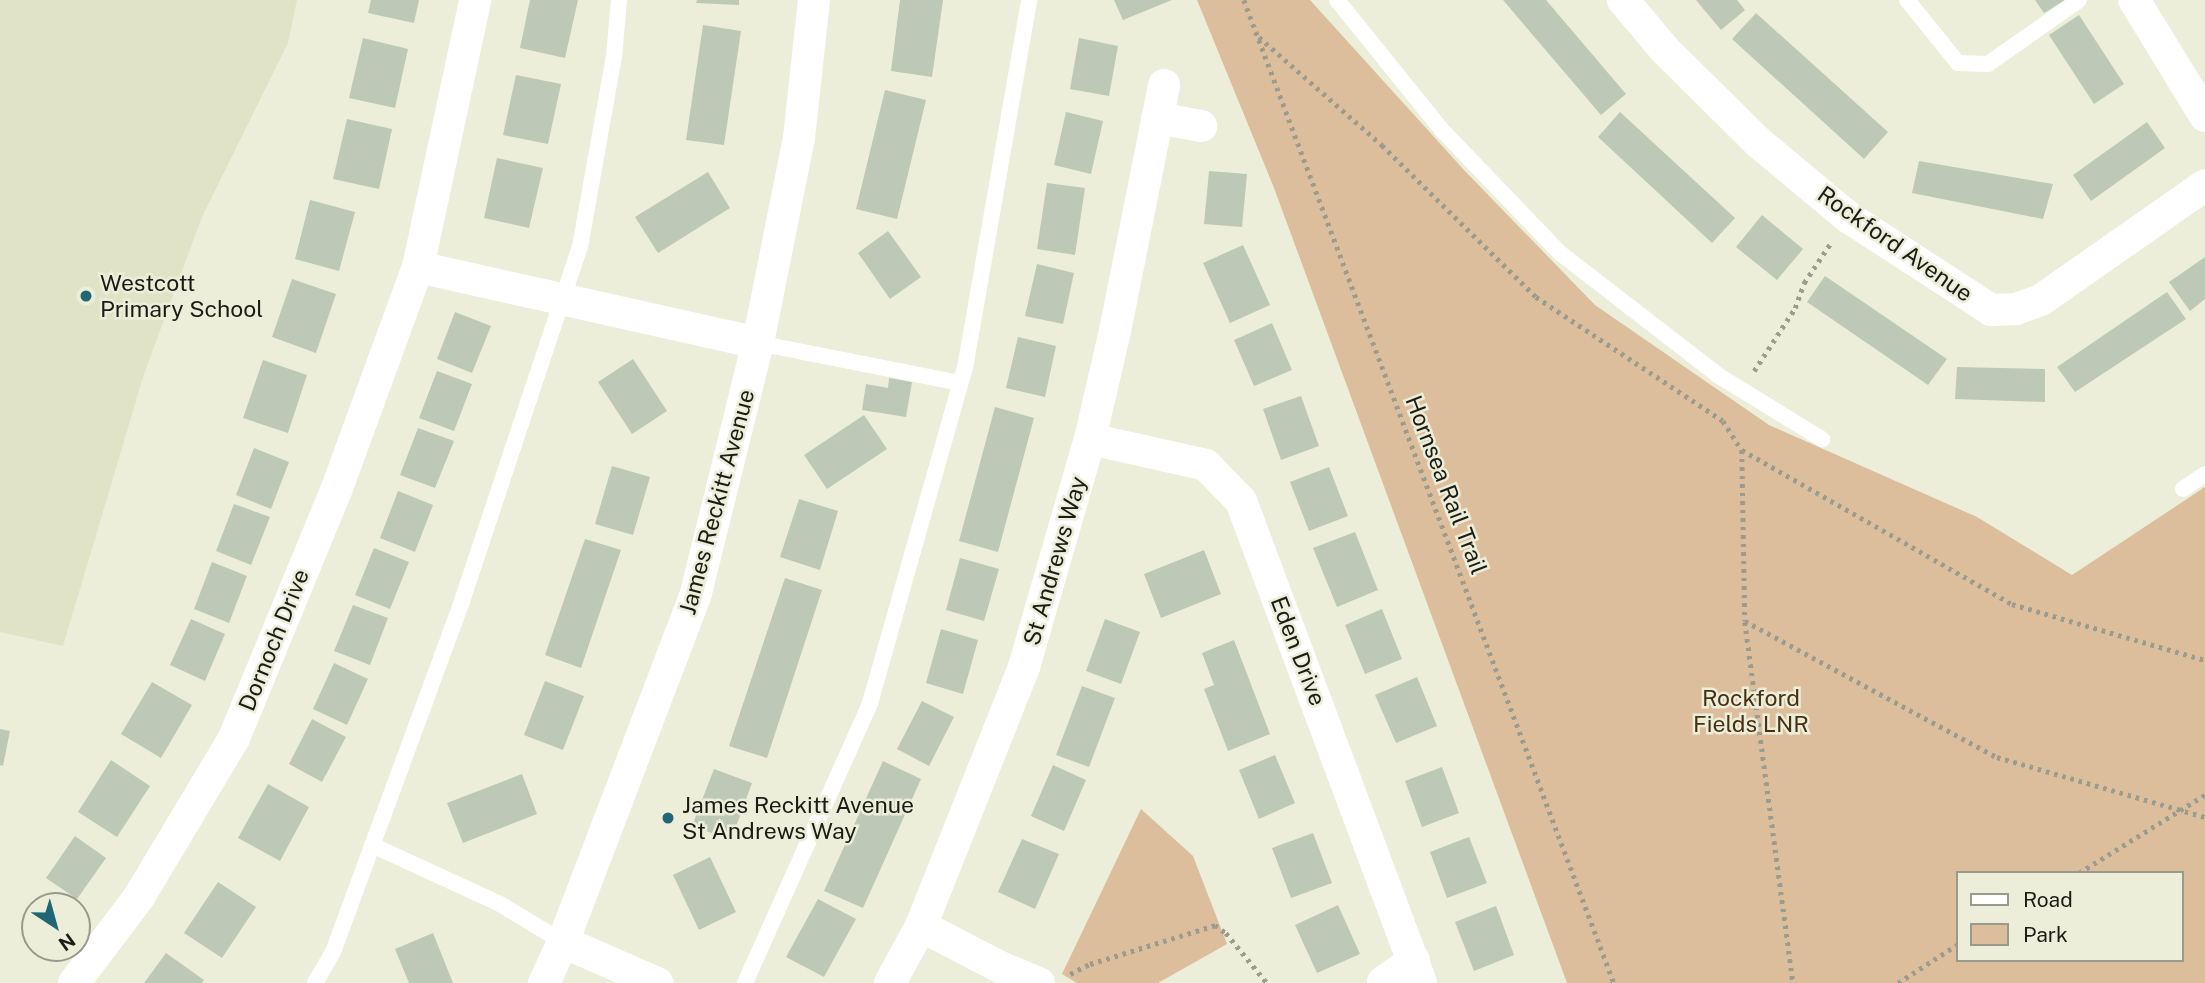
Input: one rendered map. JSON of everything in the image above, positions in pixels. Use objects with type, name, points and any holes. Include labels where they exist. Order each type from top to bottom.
[{"type":"street","name":"Dornoch Drive","points":[[74,983],[139,897],[234,738],[337,488],[418,267],[475,0]]},
{"type":"street","name":"James Reckitt Avenue","points":[[544,983],[563,942],[696,593],[758,343],[799,138],[814,0]]},
{"type":"street","name":"Rockford Avenue","points":[[1623,0],[1664,49],[1758,142],[1848,217],[1991,310],[2016,309],[2041,300],[2205,185]]},
{"type":"street","points":[[2134,0],[2205,116]]},
{"type":"street","name":"St Andrews Way","points":[[890,983],[921,926],[1024,667],[1090,439],[1115,331],[1164,85]]},
{"type":"street","points":[[1157,118],[1201,126]]},
{"type":"street","points":[[418,267],[758,343]]},
{"type":"street","name":"Eden Drive","points":[[1090,439],[1206,465],[1241,501],[1418,972],[1383,982]]},
{"type":"street","points":[[921,926],[1000,967],[1052,980]]},
{"type":"street","points":[[563,942],[657,983]]},
{"type":"lane","points":[[315,983],[333,952],[462,600],[560,299],[580,247],[614,57],[619,0]]},
{"type":"lane","points":[[745,983],[870,703],[960,383],[1029,0]]},
{"type":"lane","points":[[1337,0],[1441,129],[1560,253],[1606,291],[1742,391],[1822,439]]},
{"type":"lane","points":[[1907,0],[1958,63],[1989,64],[2079,0]]},
{"type":"lane","points":[[758,343],[960,383]]},
{"type":"lane","points":[[2183,489],[2205,474]]},
{"type":"lane","points":[[372,845],[500,904],[563,942]]},
{"type":"path","name":"Hornsea Rail Trail","points":[[1244,0],[1614,983]]},
{"type":"path","points":[[1723,421],[1795,308],[1804,283],[1848,217]]},
{"type":"path","points":[[1742,450],[1745,621],[1793,983]]},
{"type":"path","points":[[1745,621],[1997,757],[2205,817]]},
{"type":"path","points":[[2081,871],[2205,795]]},
{"type":"path","points":[[1052,980],[1090,964],[1215,925],[1226,933],[1267,983]]},
{"type":"path","points":[[1898,983],[1956,945]]},
{"type":"shaded area","name":"Westcott Primary School","points":[[0,0],[297,0],[288,43],[202,217],[144,374],[63,646],[0,632]]},
{"type":"green space","name":"Rockford Fields LNR","points":[[1197,0],[1310,0],[1464,170],[1595,305],[1769,425],[1977,517],[2072,575],[2205,487],[2205,983],[1567,983],[1274,188]]},
{"type":"green space","points":[[1141,809],[1193,856],[1227,944],[1158,983],[1077,983],[1062,974]]},
{"type":"building","points":[[371,0],[419,0],[414,23],[368,13]]},
{"type":"building","points":[[530,0],[578,0],[565,58],[520,48]]},
{"type":"building","points":[[697,0],[739,0],[739,5],[696,3]]},
{"type":"building","points":[[900,0],[943,0],[932,77],[891,71]]},
{"type":"building","points":[[1114,0],[1172,0],[1123,20]]},
{"type":"building","points":[[1503,0],[1546,0],[1626,94],[1601,115]]},
{"type":"building","points":[[1696,0],[1737,0],[1745,10],[1721,30]]},
{"type":"building","points":[[2035,0],[2065,0],[2044,13]]},
{"type":"building","points":[[1756,13],[1888,132],[1864,159],[1732,39]]},
{"type":"building","points":[[2079,15],[2124,84],[2094,104],[2049,35]]},
{"type":"building","points":[[703,25],[741,31],[724,145],[686,140]]},
{"type":"building","points":[[363,38],[408,49],[395,108],[349,98]]},
{"type":"building","points":[[1079,38],[1118,46],[1109,96],[1070,89]]},
{"type":"building","points":[[516,75],[561,84],[548,144],[503,135]]},
{"type":"building","points":[[885,90],[926,100],[897,219],[856,209]]},
{"type":"building","points":[[1066,112],[1103,121],[1091,174],[1054,165]]},
{"type":"building","points":[[1620,112],[1735,218],[1712,243],[1598,137]]},
{"type":"building","points":[[347,119],[392,129],[379,189],[333,179]]},
{"type":"building","points":[[2147,122],[2165,148],[2091,201],[2073,175]]},
{"type":"building","points":[[497,158],[543,168],[529,228],[484,218]]},
{"type":"building","points":[[1919,161],[2053,184],[2043,219],[1912,193]]},
{"type":"building","points":[[1209,171],[1247,174],[1242,227],[1204,224]]},
{"type":"building","points":[[708,172],[730,208],[658,253],[635,217]]},
{"type":"building","points":[[1047,183],[1085,188],[1075,255],[1037,249]]},
{"type":"building","points":[[310,200],[355,212],[339,271],[295,259]]},
{"type":"building","points":[[1762,215],[1803,249],[1777,280],[1736,247]]},
{"type":"building","points":[[888,231],[921,277],[890,299],[858,253]]},
{"type":"building","points":[[1243,245],[1270,305],[1230,323],[1203,263]]},
{"type":"building","points":[[2205,257],[2205,299],[2190,311],[2169,282]]},
{"type":"building","points":[[1037,264],[1074,273],[1063,324],[1025,316]]},
{"type":"building","points":[[1825,276],[1947,359],[1928,385],[1807,302]]},
{"type":"building","points":[[292,279],[336,294],[316,353],[272,337]]},
{"type":"building","points":[[2167,292],[2186,319],[2075,392],[2057,367]]},
{"type":"building","points":[[455,312],[491,326],[472,373],[437,359]]},
{"type":"building","points":[[1272,323],[1292,370],[1254,386],[1234,340]]},
{"type":"building","points":[[1018,337],[1056,346],[1045,397],[1006,388]]},
{"type":"building","points":[[633,359],[667,411],[632,434],[598,382]]},
{"type":"building","points":[[263,360],[307,375],[288,433],[243,418]]},
{"type":"building","points":[[1957,367],[2045,369],[2045,402],[1955,399]]},
{"type":"building","points":[[437,371],[472,384],[454,431],[419,418]]},
{"type":"building","points":[[889,378],[912,382],[906,417],[862,410],[866,384],[888,388]]},
{"type":"building","points":[[1301,396],[1319,446],[1281,460],[1263,409]]},
{"type":"building","points":[[995,407],[1034,418],[998,552],[959,541]]},
{"type":"building","points":[[864,415],[887,449],[827,489],[804,455]]},
{"type":"building","points":[[418,428],[454,441],[435,488],[400,475]]},
{"type":"building","points":[[254,448],[289,462],[271,509],[236,495]]},
{"type":"building","points":[[612,466],[650,477],[633,535],[595,524]]},
{"type":"building","points":[[1329,467],[1348,516],[1309,531],[1290,482]]},
{"type":"building","points":[[398,491],[433,505],[415,552],[380,538]]},
{"type":"building","points":[[799,499],[838,511],[820,570],[780,557]]},
{"type":"building","points":[[234,504],[270,517],[251,565],[216,551]]},
{"type":"building","points":[[1355,532],[1378,590],[1337,607],[1313,548]]},
{"type":"building","points":[[585,539],[621,550],[581,668],[545,655]]},
{"type":"building","points":[[374,548],[409,562],[390,609],[355,595]]},
{"type":"building","points":[[1204,550],[1221,594],[1161,618],[1144,574]]},
{"type":"building","points":[[960,558],[999,569],[984,621],[946,610]]},
{"type":"building","points":[[212,562],[247,576],[229,623],[194,609]]},
{"type":"building","points":[[785,578],[822,590],[767,758],[729,746]]},
{"type":"building","points":[[353,605],[388,618],[370,665],[334,651]]},
{"type":"building","points":[[1382,609],[1402,659],[1365,674],[1345,625]]},
{"type":"building","points":[[191,619],[225,634],[205,681],[170,665]]},
{"type":"building","points":[[1105,619],[1140,632],[1121,684],[1086,671]]},
{"type":"building","points":[[941,629],[978,640],[963,694],[926,683]]},
{"type":"building","points":[[1234,640],[1270,734],[1228,751],[1204,689],[1214,685],[1202,653]]},
{"type":"building","points":[[334,663],[368,679],[347,725],[313,709]]},
{"type":"building","points":[[1417,677],[1437,726],[1396,743],[1375,695]]},
{"type":"building","points":[[545,681],[584,696],[563,750],[524,735]]},
{"type":"building","points":[[152,682],[192,705],[161,758],[121,734]]},
{"type":"building","points":[[1082,686],[1115,698],[1089,767],[1056,755]]},
{"type":"building","points":[[922,701],[954,717],[929,766],[897,749]]},
{"type":"building","points":[[312,719],[346,737],[322,782],[289,764]]},
{"type":"building","points":[[0,729],[10,731],[3,766],[0,765]]},
{"type":"building","points":[[1275,755],[1295,803],[1259,819],[1239,770]]},
{"type":"building","points":[[111,760],[150,786],[117,837],[78,812]]},
{"type":"building","points":[[883,761],[921,779],[863,908],[824,891]]},
{"type":"building","points":[[1053,765],[1086,780],[1064,831],[1031,816]]},
{"type":"building","points":[[1442,767],[1459,813],[1422,827],[1405,781]]},
{"type":"building","points":[[714,769],[752,783],[731,840],[692,826]]},
{"type":"building","points":[[522,774],[537,814],[463,843],[447,803]]},
{"type":"building","points":[[268,784],[309,807],[280,861],[238,838]]},
{"type":"building","points":[[1313,833],[1332,883],[1291,898],[1272,848]]},
{"type":"building","points":[[75,836],[106,858],[82,892],[67,892],[46,878]]},
{"type":"building","points":[[1469,837],[1487,883],[1447,898],[1430,852]]},
{"type":"building","points":[[1022,839],[1059,854],[1035,909],[998,892]]},
{"type":"building","points":[[710,857],[736,912],[699,930],[673,875]]},
{"type":"building","points":[[218,882],[256,907],[222,958],[184,933]]},
{"type":"building","points":[[818,899],[856,919],[824,977],[786,957]]},
{"type":"building","points":[[1338,905],[1360,954],[1317,973],[1295,925]]},
{"type":"building","points":[[1496,906],[1514,955],[1474,971],[1455,922]]},
{"type":"building","points":[[433,933],[453,983],[409,983],[395,949]]},
{"type":"building","points":[[166,953],[204,980],[202,983],[144,983]]},
{"type":"place","name":"Westcott Primary School","points":[[86,296]]},
{"type":"place","name":"James Reckitt Avenue St Andrews Way","points":[[668,818]]}]
